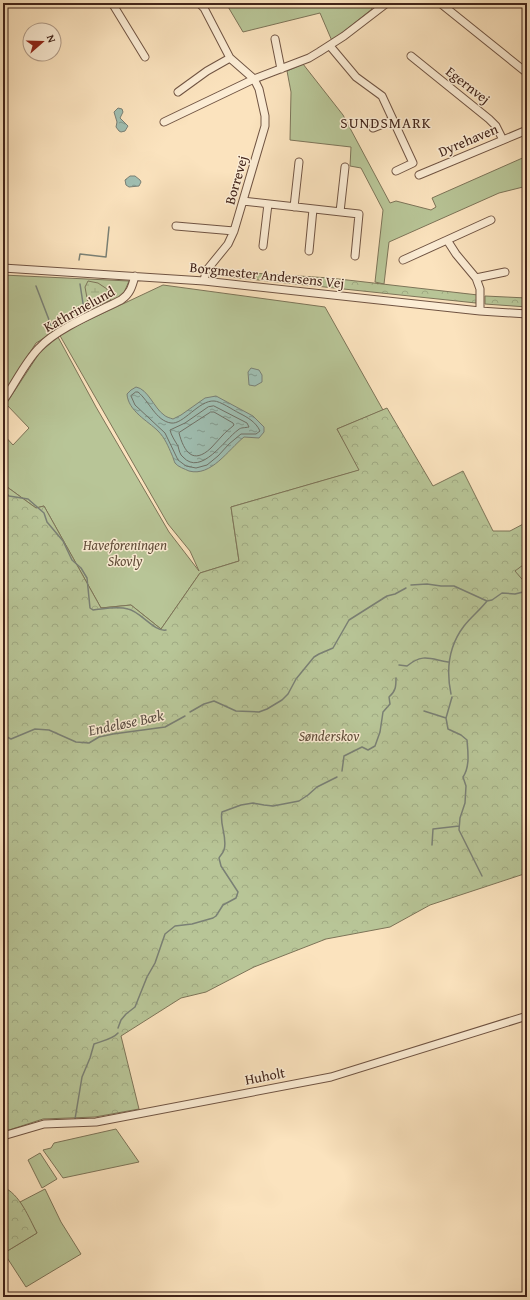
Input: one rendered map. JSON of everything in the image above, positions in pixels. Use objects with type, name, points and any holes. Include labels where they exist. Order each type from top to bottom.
[{"type":"street","points":[[112,3],[145,57]]},
{"type":"street","name":"Borrevej","points":[[199,3],[204,8],[230,58],[254,79],[259,89],[265,116],[265,126],[234,231],[228,244],[206,271],[204,281]]},
{"type":"street","points":[[164,122],[254,79],[309,58],[330,46],[387,3]]},
{"type":"street","points":[[440,3],[527,73]]},
{"type":"street","points":[[275,40],[281,69]]},
{"type":"street","points":[[330,46],[356,77],[382,96],[413,163],[396,171]]},
{"type":"street","name":"Egernvej","points":[[411,56],[489,119],[496,126],[503,140]]},
{"type":"street","points":[[178,92],[207,71],[230,58]]},
{"type":"street","points":[[373,128],[393,120]]},
{"type":"street","name":"Dyrehaven","points":[[420,176],[527,130]]},
{"type":"street","points":[[294,207],[299,162]]},
{"type":"street","points":[[340,212],[345,167]]},
{"type":"street","points":[[243,201],[360,214],[355,256]]},
{"type":"street","points":[[264,246],[268,204]]},
{"type":"street","points":[[309,251],[313,209]]},
{"type":"street","points":[[403,260],[490,220]]},
{"type":"street","points":[[176,226],[234,231]]},
{"type":"street","points":[[447,240],[456,254],[476,278],[480,289],[480,311]]},
{"type":"street","name":"Borgmester Andersens Vej","points":[[3,268],[204,281],[480,311],[527,314]]},
{"type":"street","points":[[476,278],[505,272]]},
{"type":"street","name":"Kathrinelund","points":[[3,401],[40,347],[49,339],[71,326],[128,295],[132,289],[135,276]]},
{"type":"street","name":"Huholt","points":[[3,1136],[44,1124],[96,1122],[331,1077],[527,1016]]},
{"type":"green space","points":[[228,3],[370,3],[372,9],[332,41],[320,13],[243,32],[227,5]]},
{"type":"green space","points":[[303,64],[343,115],[390,203],[396,201],[431,210],[436,207],[432,198],[527,156],[527,186],[499,193],[389,242],[384,284],[375,282],[383,210],[361,168],[350,166],[351,147],[290,140],[291,92],[287,71]]},
{"type":"green space","points":[[220,271],[330,278],[478,295],[476,303],[230,277]]},
{"type":"green space","points":[[3,275],[129,281],[123,295],[117,299],[79,317],[36,343],[3,394]]},
{"type":"green space","points":[[88,281],[98,283],[107,289],[111,300],[89,309],[85,287]]},
{"type":"green space","name":"Haveforeningen Skovly","points":[[163,285],[325,307],[383,410],[337,429],[360,470],[231,507],[239,561],[200,573],[161,629],[131,605],[101,608],[44,506],[36,508],[3,484],[3,434],[13,445],[29,428],[6,404],[40,352],[58,337],[96,407],[169,532],[199,571],[190,551],[168,524],[59,334]]},
{"type":"green space","points":[[485,296],[527,298],[527,307],[485,304]]},
{"type":"green space","name":"Sønderskov","points":[[387,408],[433,486],[463,471],[493,531],[510,531],[527,522],[527,562],[515,571],[527,585],[527,873],[430,905],[390,927],[326,939],[254,967],[206,992],[181,998],[121,1036],[139,1109],[95,1117],[43,1119],[3,1132],[3,484],[36,508],[44,506],[101,608],[131,605],[161,629],[200,573],[239,561],[231,507],[359,470],[337,429]]},
{"type":"green space","points":[[527,562],[527,585],[514,571]]},
{"type":"green space","points":[[116,1129],[139,1162],[63,1178],[43,1150],[51,1148],[54,1143]]},
{"type":"green space","points":[[40,1153],[57,1179],[42,1188],[28,1160]]},
{"type":"green space","points":[[3,1187],[9,1190],[19,1201],[37,1233],[4,1253]]},
{"type":"green space","points":[[45,1189],[61,1222],[81,1254],[26,1287],[4,1253],[37,1233],[20,1202]]},
{"type":"water","points":[[118,108],[122,109],[123,112],[120,118],[128,126],[125,131],[121,132],[116,127],[117,122],[114,112]]},
{"type":"water","points":[[130,176],[135,176],[140,180],[141,182],[139,186],[129,187],[126,185],[125,180]]},
{"type":"water","points":[[251,368],[259,370],[262,375],[262,382],[255,386],[249,385],[248,372]]},
{"type":"water","points":[[136,387],[144,391],[160,412],[173,419],[205,398],[216,396],[253,416],[264,427],[264,432],[259,438],[244,437],[219,461],[205,470],[197,472],[189,471],[175,463],[163,436],[131,406],[127,394]]},
{"type":"waterway","points":[[79,260],[80,254],[106,257],[109,227]]},
{"type":"waterway","points":[[80,284],[84,310]]},
{"type":"waterway","points":[[36,286],[51,325]]},
{"type":"waterway","points":[[3,490],[9,496],[28,499],[44,513],[47,522],[63,541],[72,560],[81,568],[87,578],[90,608],[93,610],[115,608],[128,609],[137,613],[157,628],[166,630]]},
{"type":"waterway","name":"Endeløse Bæk","points":[[411,585],[427,584],[454,586],[487,601],[492,600],[502,593],[515,594],[527,591]]},
{"type":"waterway","name":"Endeløse Bæk","points":[[190,712],[204,704],[214,701],[236,711],[259,712],[267,709],[282,700],[288,694],[296,679],[314,657],[333,648],[349,620],[387,596],[395,594],[406,588]]},
{"type":"waterway","points":[[451,694],[449,685],[449,667],[455,642],[464,626],[487,601]]},
{"type":"waterway","points":[[399,665],[407,666],[422,658],[448,662]]},
{"type":"waterway","points":[[342,771],[344,756],[362,747],[368,750],[375,746],[380,732],[383,712],[390,704],[389,697],[395,688],[396,678]]},
{"type":"waterway","points":[[452,697],[446,718],[448,729],[461,735],[467,740],[468,749],[468,764],[463,777],[466,786],[465,803],[460,818],[459,830],[482,876]]},
{"type":"waterway","points":[[424,711],[446,718]]},
{"type":"waterway","name":"Endeløse Bæk","points":[[3,735],[11,739],[35,729],[49,730],[76,742],[89,743],[99,737],[113,734],[165,727],[185,716]]},
{"type":"waterway","points":[[118,1028],[121,1020],[135,1007],[147,977],[155,963],[165,934],[175,926],[192,924],[213,918],[223,905],[236,898],[238,892],[221,866],[219,858],[224,851],[225,845],[221,817],[222,812],[241,805],[253,803],[273,806],[299,801],[317,787],[337,777]]},
{"type":"waterway","points":[[432,845],[433,829],[459,826]]},
{"type":"waterway","points":[[75,1119],[82,1077],[94,1044],[110,1038],[118,1033]]},
{"type":"district","name":"SUNDSMARK","points":[[386,123]]}]
